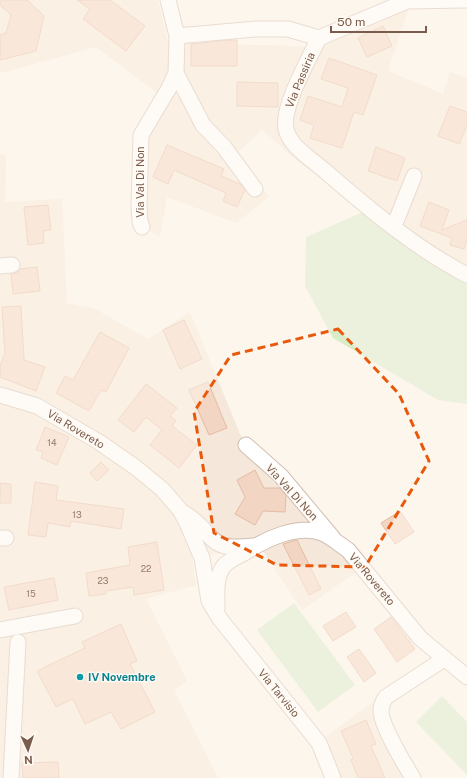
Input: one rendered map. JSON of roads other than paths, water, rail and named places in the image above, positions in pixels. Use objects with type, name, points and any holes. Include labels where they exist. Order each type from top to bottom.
[{"type":"street","name":"Via Val Di Non","points":[[142,227],[140,222],[139,206],[141,135],[169,88],[176,73],[177,36],[168,0]]},
{"type":"street","name":"Via Passiria","points":[[465,0],[407,1],[319,38],[286,115],[286,129],[293,144],[365,205],[444,263],[467,275]]},
{"type":"street","points":[[177,36],[256,29],[288,29],[319,38]]},
{"type":"street","name":"Via Val Di Non","points":[[176,73],[203,125],[224,147],[255,189]]},
{"type":"street","points":[[394,226],[414,176]]},
{"type":"street","name":"Via Rovereto","points":[[0,395],[37,406],[99,442],[135,467],[162,489],[180,510],[215,557]]},
{"type":"street","name":"Via Val Di Non","points":[[246,445],[281,476],[335,540]]},
{"type":"street","name":"Via Rovereto","points":[[180,510],[193,518],[215,557]]},
{"type":"street","name":"Via Rovereto","points":[[215,557],[234,549],[256,546],[267,539],[286,533],[320,533],[335,540],[356,559],[420,638],[467,677]]},
{"type":"street","points":[[215,557],[219,576],[217,614]]},
{"type":"street","name":"Via Tarvisio","points":[[215,557],[209,601],[217,614],[319,743],[333,778]]},
{"type":"street","points":[[0,630],[75,616]]},
{"type":"street","points":[[11,778],[18,642]]},
{"type":"street","points":[[413,778],[399,755],[384,721],[381,711],[382,702],[386,697],[444,659]]},
{"type":"place","name":"IV Novembre","points":[[80,677]]}]
